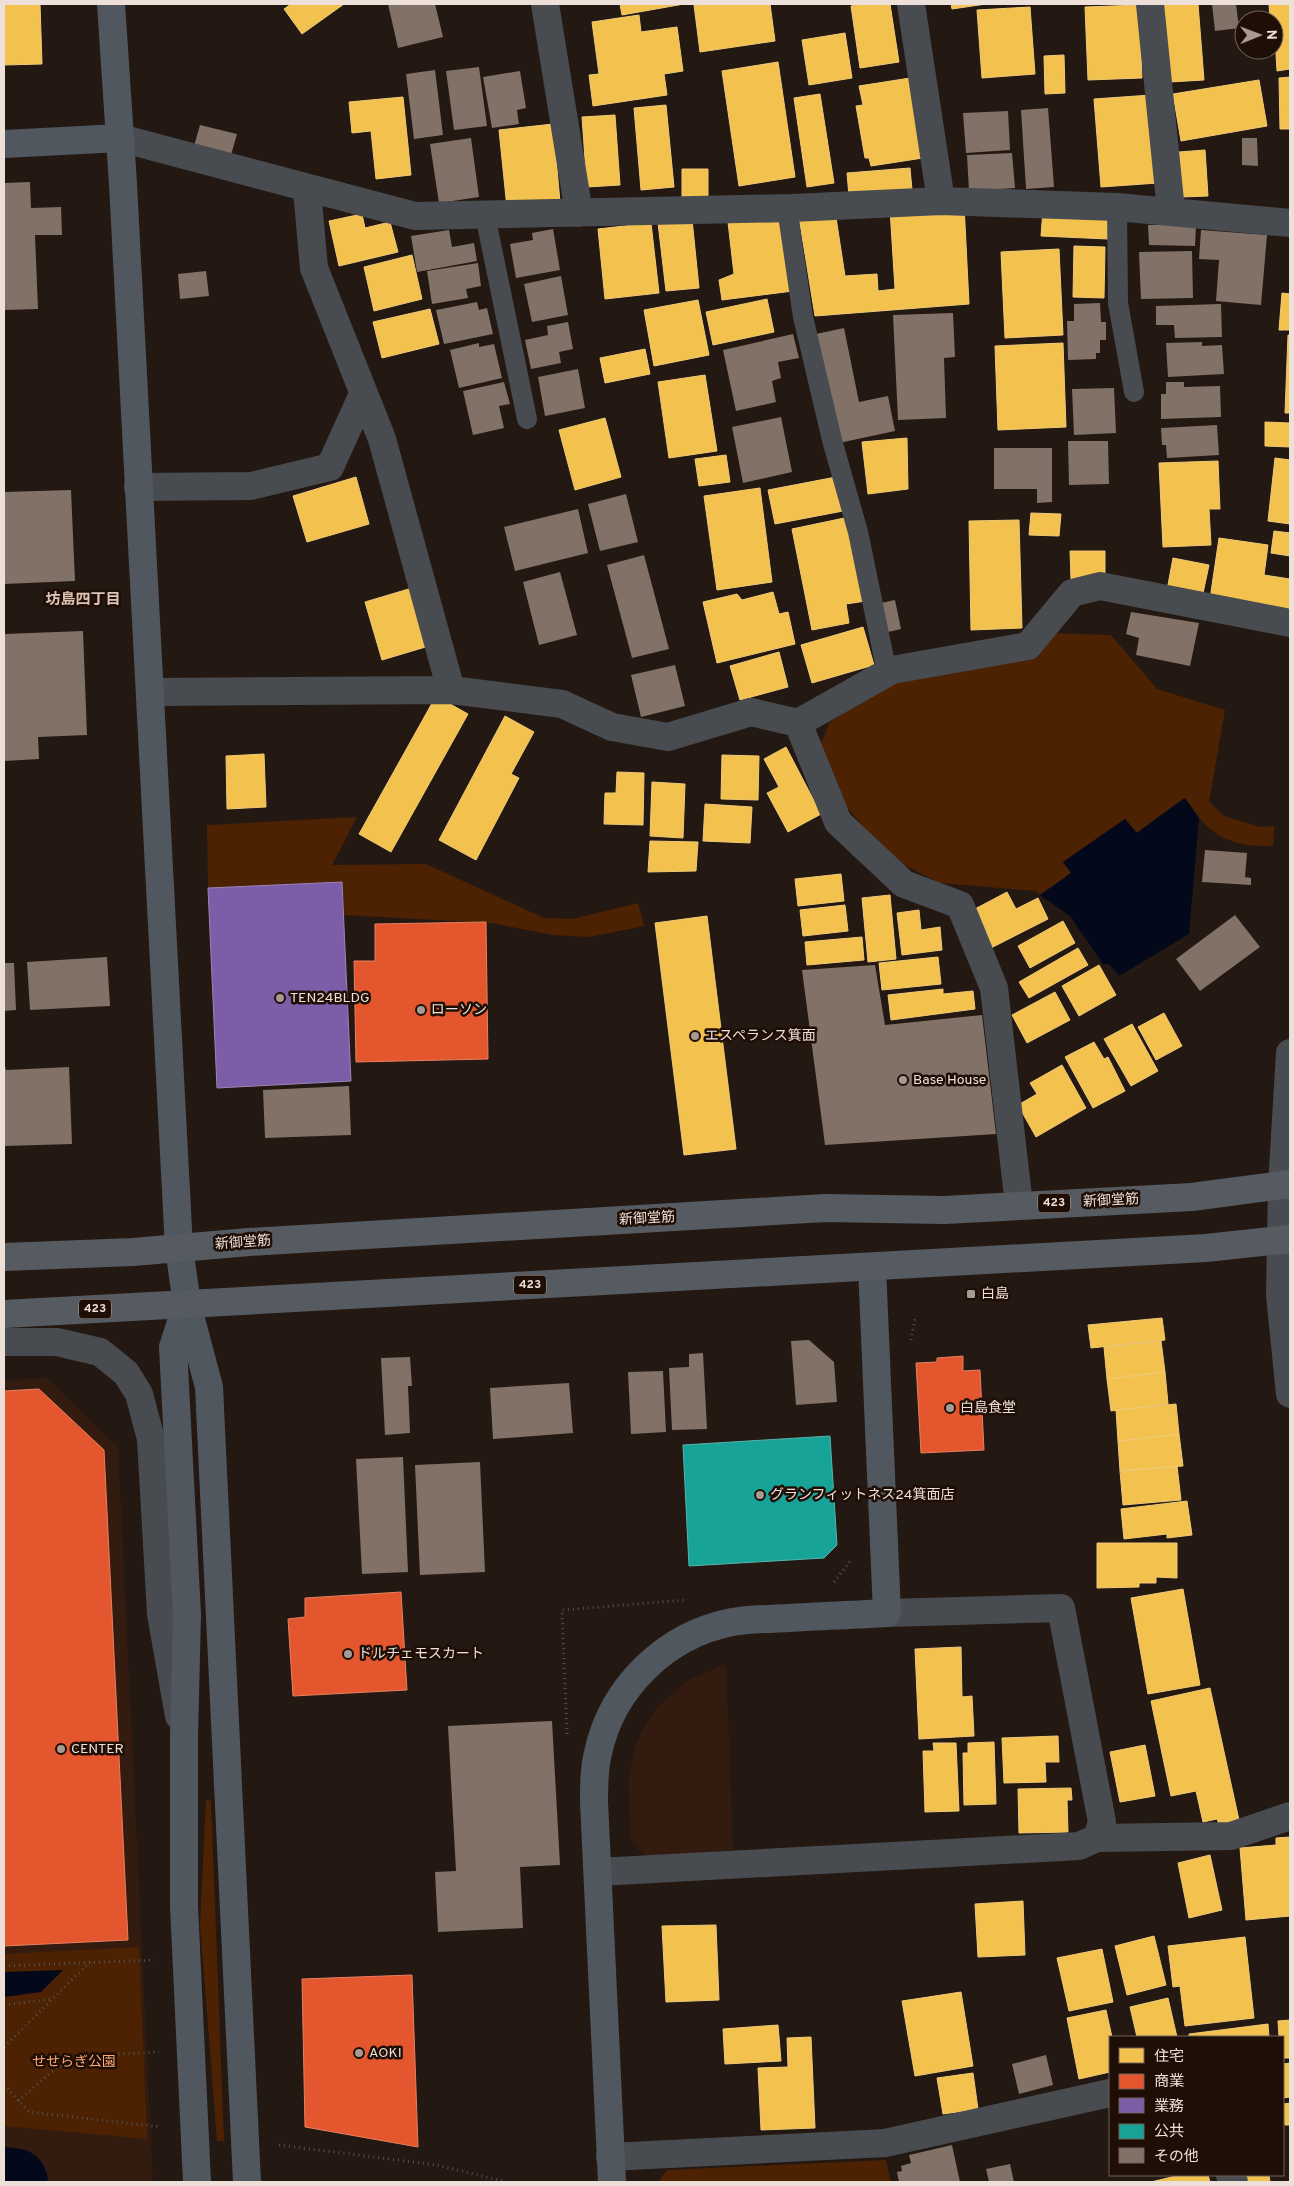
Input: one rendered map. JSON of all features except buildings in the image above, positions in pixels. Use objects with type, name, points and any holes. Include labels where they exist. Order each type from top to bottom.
[{"type":"highway","name":"新御堂筋","points":[[4,1257],[133,1252],[825,1208],[944,1210],[1192,1197],[1286,1185]]},
{"type":"highway","name":"423","points":[[4,1314],[1206,1248],[1285,1240]]},
{"type":"street","points":[[111,4],[150,692],[178,1248],[187,1304],[209,1387],[247,2170]]},
{"type":"street","points":[[545,4],[579,213]]},
{"type":"street","points":[[911,4],[941,201]]},
{"type":"street","points":[[1150,4],[1170,211]]},
{"type":"street","points":[[4,144],[120,138],[307,190],[415,216],[787,208],[941,201],[1117,207],[1290,223]]},
{"type":"street","points":[[307,190],[314,268],[382,439],[451,690]]},
{"type":"street","points":[[138,487],[251,486],[330,467],[363,394]]},
{"type":"street","points":[[150,692],[451,690],[562,704],[612,727],[668,737],[751,712],[798,724],[887,672],[1028,646],[1072,593],[1100,586],[1290,623]]},
{"type":"street","points":[[798,724],[838,822],[904,884],[960,905],[994,988],[1019,1205]]},
{"type":"street","points":[[1290,1053],[1285,1240],[1280,1295],[1290,1394]]},
{"type":"street","points":[[872,1267],[887,1613]]},
{"type":"street","points":[[187,1304],[173,1347],[187,1615],[184,1737],[184,1906],[197,2182]]},
{"type":"street","points":[[4,1342],[57,1342],[100,1352],[126,1373],[139,1394],[151,1439],[161,1614],[170,1672],[184,1737]]},
{"type":"street","points":[[1096,1838],[1102,1822],[1061,1608],[887,1613],[732,1622],[696,1633],[669,1647],[650,1662],[628,1687],[615,1706],[599,1748],[595,1772],[594,1802],[611,2170],[885,2143],[1109,2093]]},
{"type":"street","points":[[598,1872],[1079,1846],[1096,1838],[1231,1836],[1290,1816]]},
{"type":"lane","points":[[1117,207],[1118,303],[1134,392]]},
{"type":"lane","points":[[787,208],[804,317],[832,440],[858,532],[887,672]]},
{"type":"lane","points":[[485,215],[527,419]]},
{"type":"path","points":[[910,1343],[915,1318]]},
{"type":"path","points":[[828,1589],[856,1555]]},
{"type":"path","points":[[567,1737],[562,1610],[696,1599]]},
{"type":"path","points":[[4,1966],[157,1960]]},
{"type":"path","points":[[4,2047],[90,1962]]},
{"type":"path","points":[[4,2006],[52,1999]]},
{"type":"path","points":[[18,2101],[56,2068],[95,2054],[162,2052]]},
{"type":"path","points":[[4,2085],[30,2112],[162,2127]]},
{"type":"path","points":[[276,2144],[437,2165],[506,2182]]},
{"type":"shaded area","points":[[47,1378],[118,1447],[153,2182],[4,2182],[4,1380]]},
{"type":"shaded area","points":[[726,1664],[733,1850],[647,1858],[630,1838],[629,1776],[636,1742],[658,1706],[690,1679]]},
{"type":"green space","points":[[1048,633],[1111,635],[1157,689],[1225,710],[1209,802],[1224,816],[1260,827],[1274,826],[1273,846],[1243,844],[1221,836],[1202,821],[1184,798],[1136,833],[1125,819],[1063,862],[1072,873],[1040,895],[1036,891],[939,883],[903,864],[877,843],[835,793],[823,767],[821,743],[830,722],[887,684],[1033,659]]},
{"type":"green space","points":[[357,817],[332,865],[426,864],[544,918],[572,919],[638,903],[644,926],[589,937],[553,935],[492,923],[344,915],[342,882],[208,888],[207,825]]},
{"type":"green space","points":[[206,1800],[211,1801],[224,2141],[217,2141],[200,1924]]},
{"type":"green space","name":"せせらぎ公園","points":[[139,1947],[147,2139],[4,2126],[4,1954]]},
{"type":"green space","points":[[886,2160],[891,2182],[658,2182],[667,2170]]},
{"type":"water","points":[[1185,798],[1199,818],[1189,934],[1119,976],[1109,964],[1103,964],[1070,916],[1040,895],[1071,873],[1063,862],[1125,819],[1137,833]]},
{"type":"water","points":[[63,1970],[41,1992],[4,1997],[4,1972]]},
{"type":"waterway","points":[[4,2181],[14,2182]]},
{"type":"place","name":"TEN24BLDG","points":[[280,998]]},
{"type":"place","name":"ローソン","points":[[421,1010]]},
{"type":"place","name":"エスペランス箕面","points":[[695,1036]]},
{"type":"place","name":"Base House","points":[[903,1080]]},
{"type":"place","name":"白島","points":[[971,1294]]},
{"type":"place","name":"白島食堂","points":[[950,1408]]},
{"type":"place","name":"グランフィットネス24箕面店","points":[[760,1495]]},
{"type":"place","name":"ドルチェモスカート","points":[[348,1654]]},
{"type":"place","name":"CENTER","points":[[61,1749]]},
{"type":"place","name":"AOKI","points":[[359,2053]]},
{"type":"district","name":"坊島四丁目","points":[[83,600]]}]
